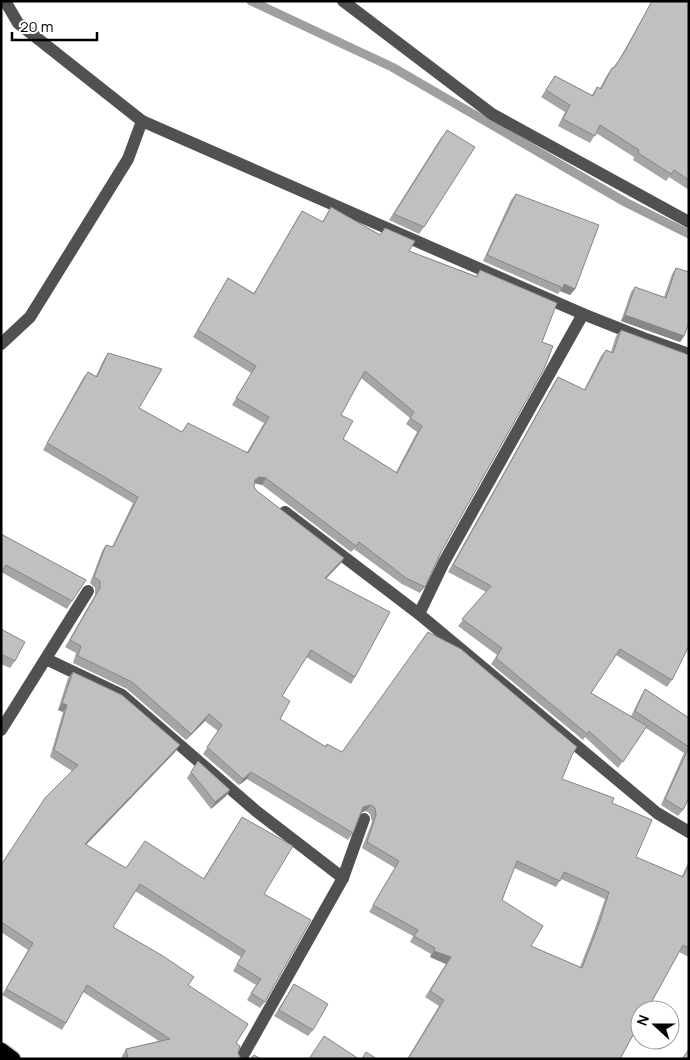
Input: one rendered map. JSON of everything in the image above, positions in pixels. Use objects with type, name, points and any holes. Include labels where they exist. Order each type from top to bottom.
[{"type":"highway","points":[[1,1050],[13,1059]]},
{"type":"street","points":[[5,1],[18,23],[142,120],[583,314],[646,340],[689,354]]},
{"type":"street","points":[[343,1],[492,114],[689,222]]},
{"type":"street","points":[[1,344],[30,318],[128,159],[142,120]]},
{"type":"street","points":[[419,614],[444,562],[583,314]]},
{"type":"street","points":[[272,503],[419,614],[657,813],[689,832]]},
{"type":"street","points":[[1,730],[88,591]]},
{"type":"street","points":[[46,659],[122,695],[256,811],[343,878]]},
{"type":"street","points":[[240,1059],[343,878],[364,819]]},
{"type":"building","points":[[652,1],[689,1],[689,180],[674,170],[671,174],[638,153],[639,150],[600,125],[595,136],[563,119],[570,105],[546,90],[555,76],[593,96],[597,87],[601,89],[612,68],[614,68],[625,51]]},
{"type":"building","points":[[447,130],[475,147],[424,227],[394,214]]},
{"type":"building","points":[[516,194],[599,225],[575,289],[564,284],[563,288],[487,255]]},
{"type":"building","points":[[331,207],[380,235],[385,228],[415,241],[409,251],[477,277],[480,270],[557,303],[542,342],[553,346],[544,369],[441,552],[425,587],[406,578],[359,542],[356,546],[266,478],[259,477],[255,480],[254,487],[344,558],[325,578],[390,612],[355,677],[311,650],[282,696],[290,701],[280,719],[326,747],[327,744],[342,752],[428,632],[461,649],[577,747],[562,779],[614,798],[612,803],[652,820],[636,857],[683,877],[689,864],[689,948],[683,945],[653,1000],[630,1000],[630,1040],[620,1059],[408,1059],[444,1000],[430,991],[451,957],[434,951],[435,948],[414,936],[418,930],[373,905],[399,861],[367,842],[376,815],[375,808],[371,805],[363,807],[353,833],[251,772],[243,779],[207,747],[222,725],[209,714],[191,734],[132,682],[78,656],[81,646],[70,640],[100,588],[100,581],[94,577],[106,545],[113,547],[138,497],[47,443],[88,372],[97,377],[108,353],[162,369],[139,408],[182,432],[188,423],[248,453],[269,417],[236,398],[256,366],[198,330],[228,278],[254,294],[302,211],[323,222]],"holes":[[[365,371],[414,412],[410,418],[422,426],[397,473],[343,439],[353,421],[341,415]],[[517,861],[560,881],[564,872],[609,892],[582,968],[531,946],[543,926],[502,900]]]},
{"type":"building","points":[[676,268],[689,272],[689,322],[684,336],[625,315],[635,287],[666,298]]},
{"type":"building","points":[[621,330],[689,355],[689,646],[672,680],[620,649],[591,693],[647,726],[623,762],[589,731],[587,734],[496,658],[502,648],[462,619],[491,586],[453,565],[558,377],[585,390],[606,350],[613,353]]},
{"type":"building","points":[[1,534],[86,580],[72,601],[6,565],[1,572]]},
{"type":"building","points":[[1,629],[25,642],[15,661],[1,654]]},
{"type":"building","points":[[73,672],[122,695],[180,745],[85,844],[126,868],[145,841],[204,879],[242,817],[293,846],[264,894],[311,920],[265,1002],[251,993],[261,979],[237,964],[245,951],[140,884],[113,927],[163,956],[194,977],[188,985],[248,1024],[236,1043],[240,1046],[238,1053],[241,1059],[128,1059],[126,1049],[170,1039],[87,985],[66,1023],[6,989],[33,943],[1,922],[1,865],[45,798],[78,765],[54,750],[67,705],[62,703]]},
{"type":"building","points":[[645,689],[689,718],[689,747],[635,711]]},
{"type":"building","points":[[689,747],[689,798],[683,810],[665,799]]},
{"type":"building","points":[[198,761],[230,790],[215,802],[191,772]]},
{"type":"building","points":[[294,984],[328,1004],[313,1030],[279,1010]]},
{"type":"building","points":[[324,1036],[359,1059],[309,1059]]},
{"type":"building","points":[[689,1049],[689,1059],[682,1059]]},
{"type":"building","points":[[366,1052],[377,1059],[362,1059]]},
{"type":"building","points":[[254,1055],[261,1059],[250,1059]]},
{"type":"waterway","points":[[251,1],[392,67],[625,202],[689,234]]}]
